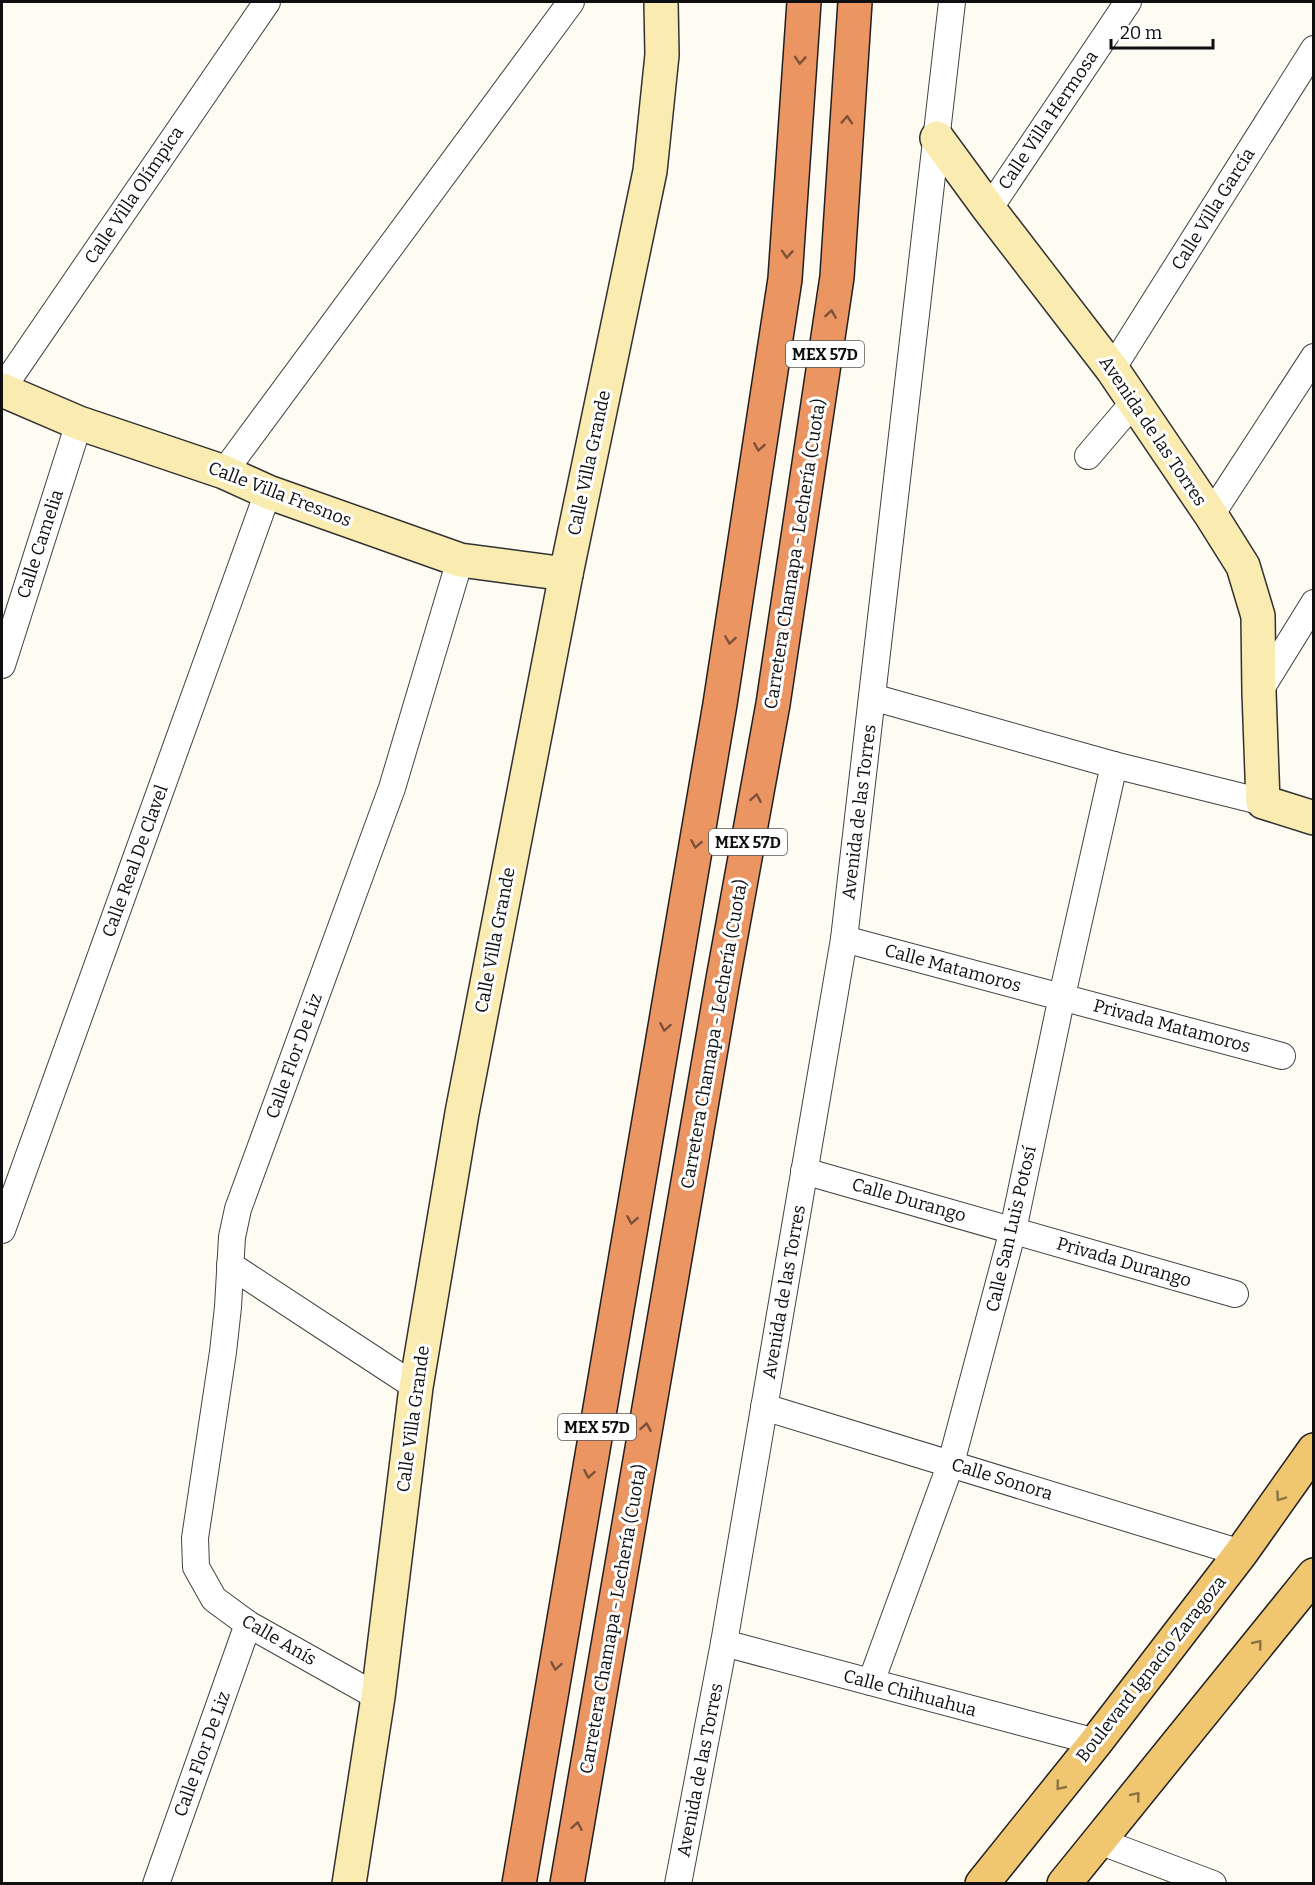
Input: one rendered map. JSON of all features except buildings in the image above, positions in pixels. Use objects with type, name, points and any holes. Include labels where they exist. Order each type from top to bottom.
[{"type":"highway","name":"MEX 57D","points":[[519,1884],[720,704],[785,279],[804,2]]},
{"type":"highway","name":"Carretera Chamapa - Lechería (Cuota)","points":[[567,1884],[777,681],[837,277],[855,2]]},
{"type":"main road","name":"Boulevard Ignacio Zaragoza","points":[[982,1884],[1096,1742],[1241,1553],[1314,1449]]},
{"type":"main road","points":[[1064,1884],[1314,1575]]},
{"type":"street","name":"Calle Villa Olímpica","points":[[2,389],[267,2]]},
{"type":"street","points":[[224,472],[571,2]]},
{"type":"street","name":"Calle Villa Grande","points":[[349,1884],[378,1697],[416,1387],[462,1113],[566,574],[650,171],[662,55],[661,2]]},
{"type":"street","name":"Avenida de las Torres","points":[[678,1884],[724,1643],[844,939],[952,2]]},
{"type":"street","name":"Calle Villa Hermosa","points":[[989,209],[1128,2]]},
{"type":"street","name":"Calle Villa García","points":[[1112,369],[1314,49]]},
{"type":"street","name":"Avenida de las Torres","points":[[937,138],[1112,369],[1243,566],[1258,616],[1258,692],[1263,802]]},
{"type":"street","points":[[1211,516],[1314,357]]},
{"type":"street","name":"Calle Villa Fresnos","points":[[2,389],[79,423],[224,472],[268,492],[460,560],[566,574]]},
{"type":"street","points":[[1088,456],[1134,402]]},
{"type":"street","name":"Calle Camelia","points":[[2,665],[79,423]]},
{"type":"street","name":"Calle Real De Clavel","points":[[2,1230],[268,492]]},
{"type":"street","name":"Calle Flor De Liz","points":[[196,1567],[195,1538],[223,1353],[232,1237],[238,1209],[392,788],[460,560]]},
{"type":"street","points":[[1258,692],[1314,603]]},
{"type":"street","name":"Avenida de las Torres","points":[[872,697],[1114,765],[1263,802],[1314,818]]},
{"type":"street","name":"Calle San Luis Potosí","points":[[871,1682],[951,1463],[1013,1230],[1114,765]]},
{"type":"street","name":"Calle Matamoros","points":[[844,939],[1062,996]]},
{"type":"street","name":"Privada Matamoros","points":[[1062,996],[1282,1056]]},
{"type":"street","name":"Calle Durango","points":[[804,1171],[1013,1230]]},
{"type":"street","name":"Privada Durango","points":[[1013,1230],[1235,1294]]},
{"type":"street","points":[[230,1265],[416,1387]]},
{"type":"street","name":"Calle Sonora","points":[[764,1407],[1241,1553]]},
{"type":"street","name":"Calle Anís","points":[[196,1567],[214,1599],[248,1624],[378,1697]]},
{"type":"street","name":"Calle Flor De Liz","points":[[156,1884],[248,1624]]},
{"type":"street","name":"Calle Chihuahua","points":[[724,1643],[1096,1742]]},
{"type":"street","points":[[1099,1841],[1214,1884]]}]
